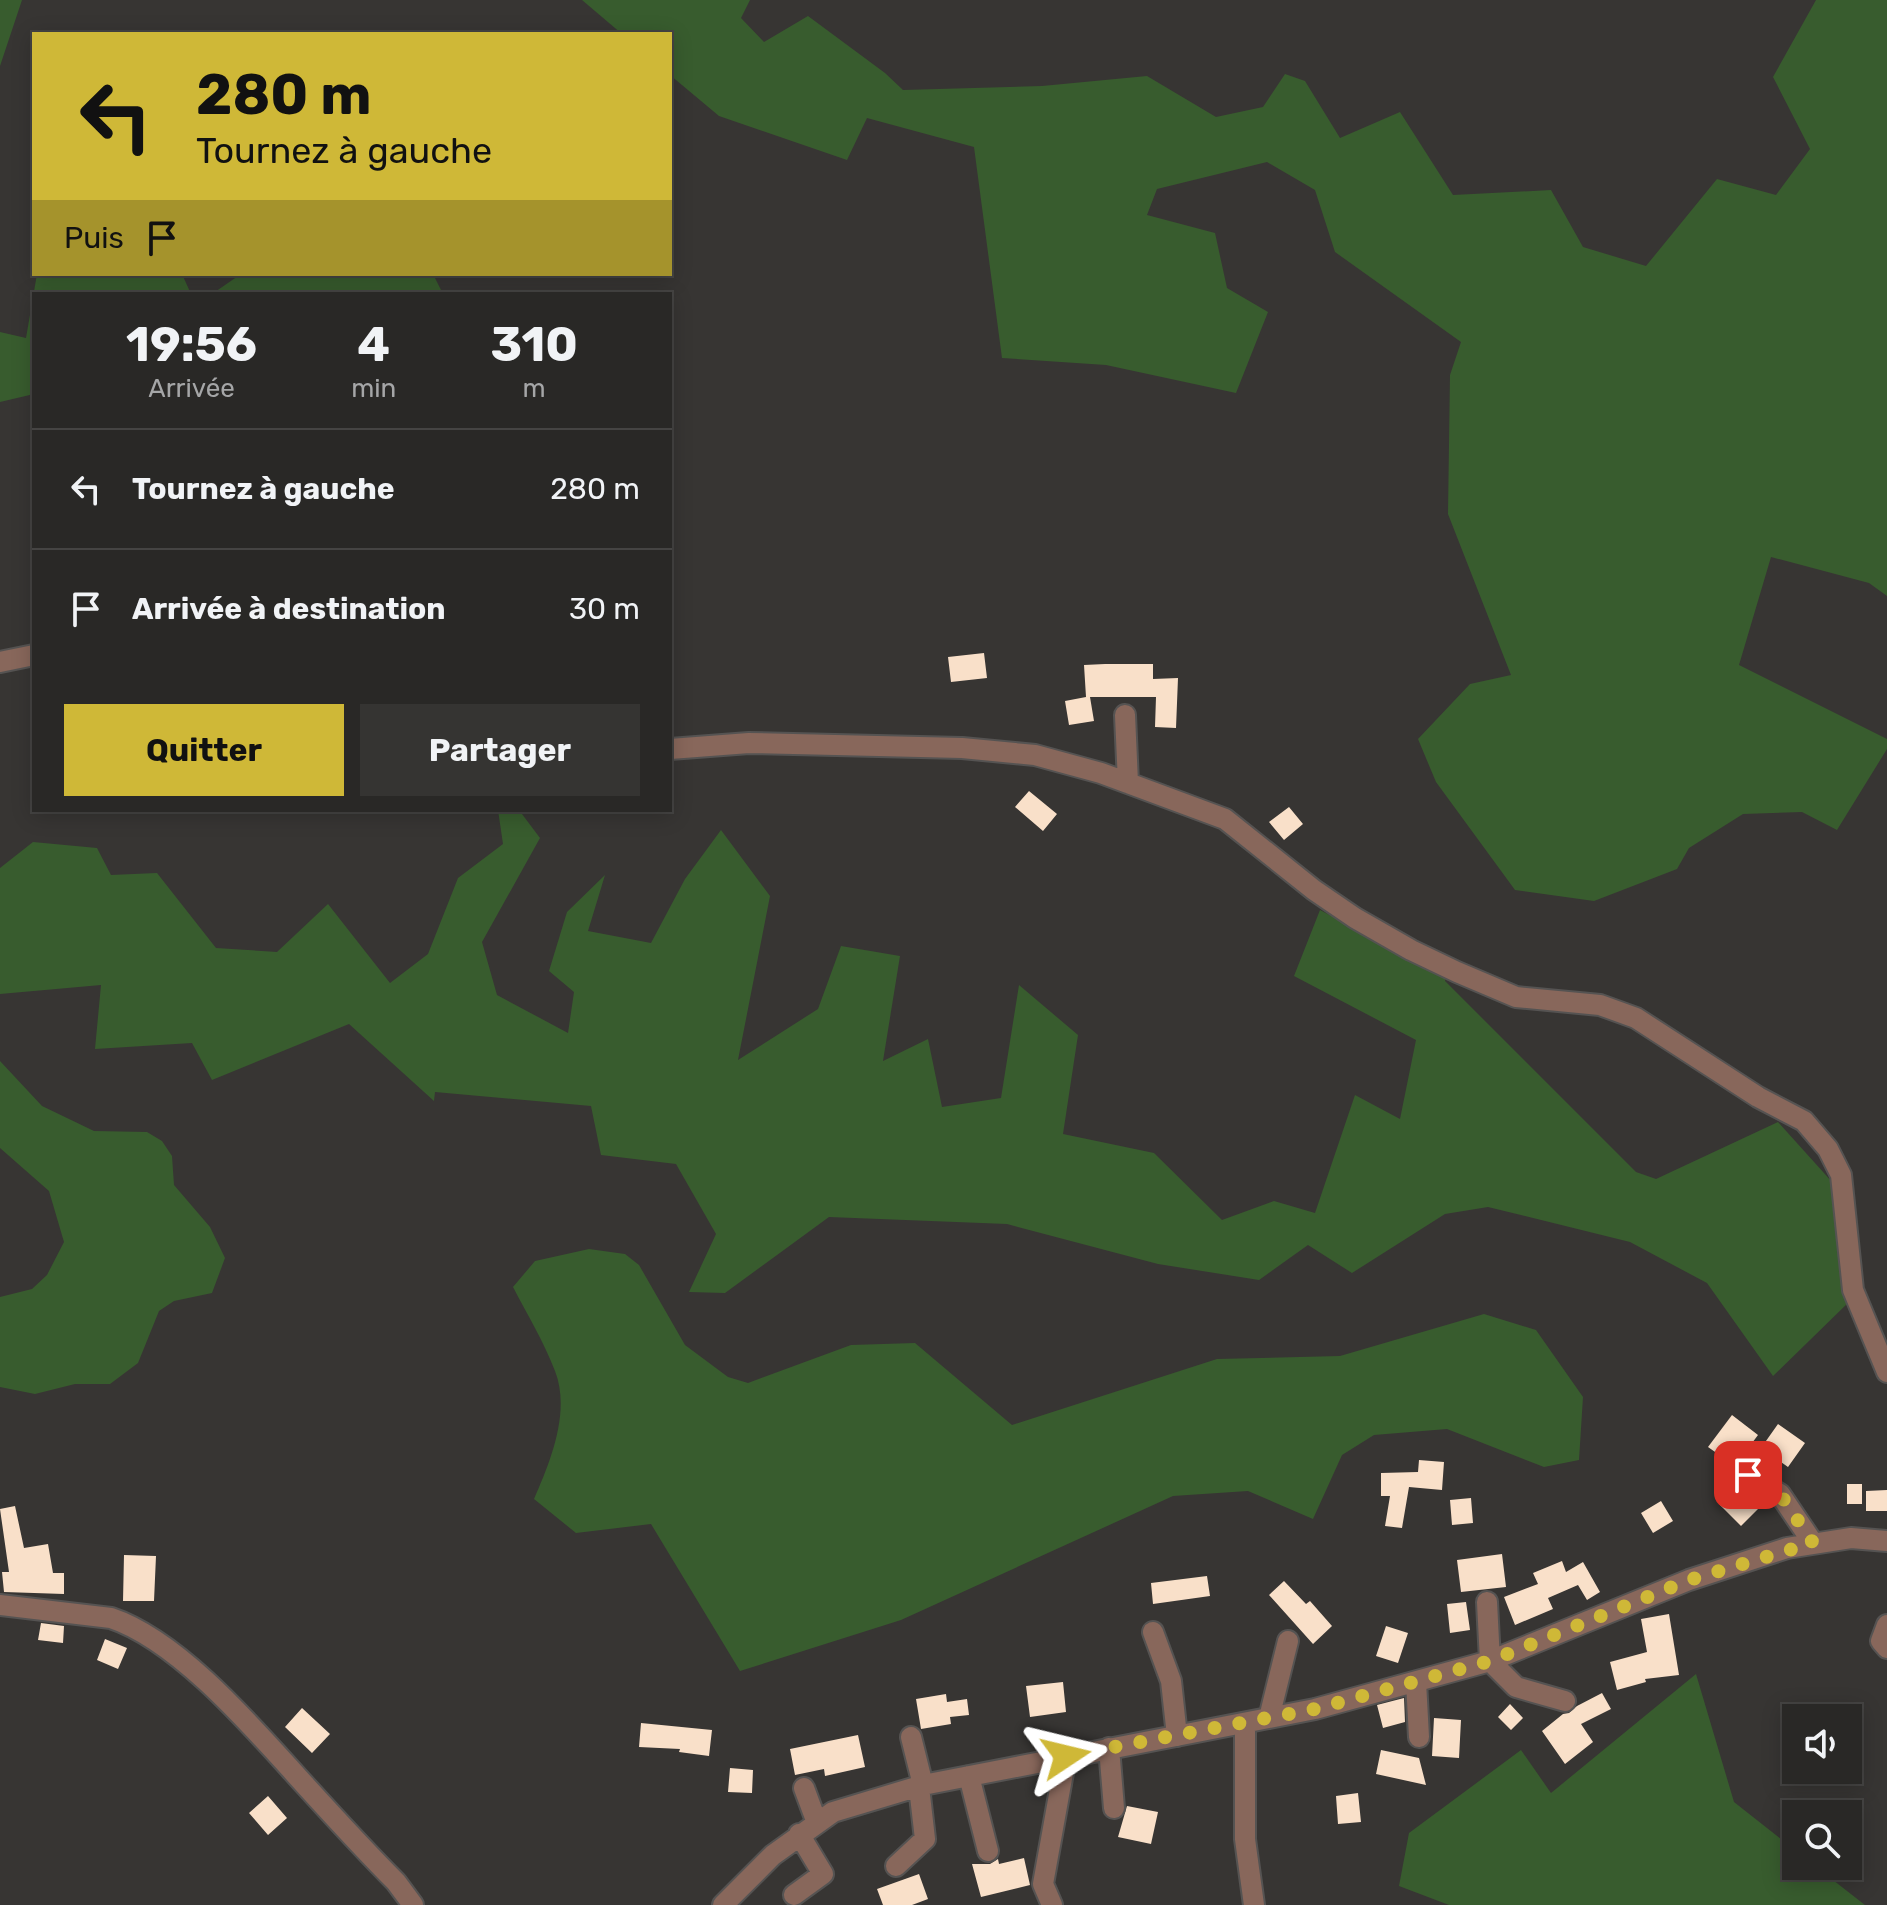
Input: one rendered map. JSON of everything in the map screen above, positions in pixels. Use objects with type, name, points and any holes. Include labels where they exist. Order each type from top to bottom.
[{"type":"street","points":[[0,662],[32,655]]},
{"type":"street","points":[[1125,715],[1128,783]]},
{"type":"street","points":[[672,749],[749,743],[962,748],[1035,755],[1128,783],[1225,819],[1314,890],[1355,918],[1411,950],[1516,997],[1600,1005],[1636,1018],[1758,1097],[1804,1121],[1828,1149],[1841,1175],[1853,1290],[1887,1372]]},
{"type":"street","points":[[1748,1475],[1780,1494],[1813,1543]]},
{"type":"street","points":[[723,1905],[773,1855],[833,1812],[921,1786],[1269,1718],[1416,1682],[1490,1661],[1689,1580],[1813,1543],[1851,1538],[1887,1541]]},
{"type":"street","points":[[1487,1602],[1490,1661],[1516,1687],[1565,1701]]},
{"type":"street","points":[[0,1605],[111,1618],[152,1638],[218,1693],[396,1882],[413,1905]]},
{"type":"street","points":[[1887,1625],[1881,1641],[1887,1648]]},
{"type":"street","points":[[1153,1632],[1171,1681],[1177,1736]]},
{"type":"street","points":[[1269,1718],[1288,1641]]},
{"type":"street","points":[[1416,1682],[1419,1737]]},
{"type":"street","points":[[1245,1723],[1245,1839],[1254,1905]]},
{"type":"street","points":[[896,1866],[925,1839],[921,1786],[911,1737]]},
{"type":"street","points":[[1109,1748],[1114,1808]]},
{"type":"street","points":[[1052,1905],[1043,1884],[1066,1756]]},
{"type":"street","points":[[969,1776],[988,1851]]},
{"type":"street","points":[[804,1788],[817,1823]]},
{"type":"street","points":[[794,1895],[823,1874],[799,1834]]},
{"type":"green space","points":[[0,0],[22,0],[0,66]]},
{"type":"green space","points":[[582,0],[750,0],[741,18],[764,42],[808,16],[903,90],[1042,86],[1147,76],[1216,117],[1263,107],[1285,74],[1305,81],[1340,138],[1400,112],[1453,195],[1551,190],[1583,247],[1646,266],[1717,179],[1776,195],[1810,149],[1773,77],[1816,0],[1887,0],[1887,596],[1869,583],[1771,557],[1739,665],[1887,739],[1887,749],[1837,830],[1802,812],[1743,814],[1689,848],[1677,869],[1594,901],[1515,890],[1436,782],[1418,739],[1470,684],[1511,675],[1448,514],[1450,375],[1461,342],[1335,252],[1315,190],[1267,162],[1157,189],[1147,215],[1215,233],[1227,288],[1268,312],[1236,393],[1106,365],[1002,358],[974,147],[867,118],[847,160],[719,116],[672,77],[672,32],[620,32]]},
{"type":"green space","points":[[37,276],[183,276],[190,292],[34,292]]},
{"type":"green space","points":[[238,276],[434,276],[442,292],[215,292]]},
{"type":"green space","points":[[32,303],[32,394],[0,402],[0,332],[26,338]]},
{"type":"green space","points":[[498,812],[520,812],[540,838],[482,942],[497,995],[568,1033],[574,992],[549,971],[567,912],[605,875],[588,931],[651,943],[685,879],[721,830],[770,896],[738,1060],[818,1009],[841,946],[900,956],[883,1061],[928,1039],[942,1107],[1001,1098],[1019,985],[1078,1035],[1063,1134],[1154,1153],[1222,1220],[1274,1201],[1315,1213],[1355,1095],[1400,1119],[1416,1040],[1294,976],[1320,910],[1446,975],[1445,981],[1636,1172],[1656,1179],[1778,1122],[1833,1183],[1851,1300],[1773,1376],[1707,1283],[1630,1242],[1488,1207],[1445,1214],[1352,1273],[1308,1245],[1259,1280],[1158,1264],[1007,1224],[829,1217],[725,1293],[689,1292],[716,1234],[676,1164],[601,1155],[591,1106],[435,1092],[434,1101],[349,1024],[212,1080],[192,1043],[95,1049],[101,985],[0,994],[0,868],[33,842],[97,848],[111,875],[157,873],[216,948],[277,952],[328,904],[390,983],[428,954],[458,878],[503,844]]},
{"type":"green space","points":[[0,1061],[42,1106],[94,1131],[147,1132],[162,1141],[172,1156],[174,1185],[210,1227],[225,1258],[212,1293],[174,1301],[159,1311],[138,1363],[110,1384],[75,1384],[35,1394],[0,1387],[0,1297],[32,1289],[47,1275],[64,1242],[49,1191],[0,1148]]},
{"type":"green space","points":[[589,1249],[625,1254],[639,1265],[685,1345],[728,1377],[748,1383],[851,1345],[915,1343],[1012,1425],[1217,1359],[1340,1356],[1484,1314],[1536,1330],[1583,1397],[1579,1460],[1544,1467],[1447,1429],[1374,1435],[1342,1455],[1313,1519],[1248,1491],[1173,1496],[901,1620],[740,1671],[651,1524],[576,1533],[534,1499],[556,1436],[561,1403],[555,1371],[546,1349],[513,1287],[535,1261]]},
{"type":"green space","points":[[1696,1674],[1734,1802],[1782,1840],[1782,1880],[1833,1880],[1865,1905],[1449,1905],[1399,1886],[1409,1833],[1521,1750],[1551,1793]]},
{"type":"building","points":[[984,653],[987,678],[951,682],[948,657]]},
{"type":"building","points":[[1153,664],[1153,679],[1178,678],[1176,728],[1155,727],[1156,697],[1090,697],[1094,721],[1069,725],[1065,701],[1086,697],[1084,665]]},
{"type":"building","points":[[1029,791],[1057,814],[1043,831],[1015,807]]},
{"type":"building","points":[[1289,807],[1303,824],[1284,840],[1269,822]]},
{"type":"building","points":[[1732,1415],[1758,1435],[1735,1466],[1708,1447]]},
{"type":"building","points":[[1778,1424],[1805,1443],[1788,1467],[1761,1448]]},
{"type":"building","points":[[1419,1460],[1444,1462],[1442,1490],[1409,1487],[1402,1528],[1385,1526],[1390,1496],[1381,1496],[1381,1473],[1418,1472]]},
{"type":"building","points":[[1739,1484],[1762,1505],[1741,1526],[1720,1505]]},
{"type":"building","points":[[1847,1484],[1862,1484],[1862,1504],[1847,1504]]},
{"type":"building","points":[[1887,1490],[1887,1511],[1866,1511],[1866,1491]]},
{"type":"building","points":[[1471,1498],[1473,1523],[1452,1525],[1450,1500]]},
{"type":"building","points":[[1661,1501],[1673,1521],[1653,1533],[1641,1513]]},
{"type":"building","points":[[15,1506],[24,1548],[48,1544],[53,1573],[64,1573],[64,1594],[4,1592],[2,1572],[9,1572],[0,1509]]},
{"type":"building","points":[[1502,1554],[1506,1587],[1461,1592],[1457,1560]]},
{"type":"building","points":[[124,1555],[156,1556],[154,1601],[123,1601]]},
{"type":"building","points":[[1562,1561],[1566,1572],[1583,1562],[1600,1592],[1587,1600],[1578,1585],[1548,1598],[1553,1609],[1515,1625],[1504,1597],[1538,1584],[1533,1573]]},
{"type":"building","points":[[1207,1576],[1210,1596],[1153,1604],[1151,1583]]},
{"type":"building","points":[[1284,1581],[1306,1604],[1310,1601],[1332,1626],[1313,1644],[1269,1595]]},
{"type":"building","points":[[1466,1602],[1470,1630],[1450,1633],[1447,1604]]},
{"type":"building","points":[[1669,1614],[1679,1675],[1645,1679],[1646,1682],[1617,1690],[1610,1662],[1647,1652],[1641,1619]]},
{"type":"building","points":[[41,1623],[64,1626],[63,1643],[38,1640]]},
{"type":"building","points":[[1386,1626],[1408,1633],[1398,1663],[1376,1656]]},
{"type":"building","points":[[105,1639],[127,1648],[118,1669],[97,1660]]},
{"type":"building","points":[[1063,1682],[1066,1712],[1030,1717],[1026,1686]]},
{"type":"building","points":[[1602,1693],[1611,1709],[1581,1724],[1593,1742],[1565,1764],[1542,1731],[1563,1714]]},
{"type":"building","points":[[946,1694],[947,1702],[967,1699],[969,1715],[950,1717],[951,1724],[921,1729],[916,1699]]},
{"type":"building","points":[[1404,1698],[1405,1722],[1383,1728],[1377,1705]]},
{"type":"building","points":[[1510,1704],[1523,1718],[1511,1730],[1498,1717]]},
{"type":"building","points":[[302,1708],[330,1734],[312,1753],[285,1727]]},
{"type":"building","points":[[1434,1718],[1461,1720],[1459,1758],[1432,1756]]},
{"type":"building","points":[[641,1723],[712,1730],[709,1756],[679,1752],[680,1749],[639,1747]]},
{"type":"building","points":[[858,1735],[865,1767],[825,1776],[824,1769],[795,1775],[790,1749]]},
{"type":"building","points":[[1381,1750],[1419,1758],[1426,1785],[1376,1774]]},
{"type":"building","points":[[730,1768],[753,1770],[752,1793],[728,1792]]},
{"type":"building","points":[[1358,1793],[1361,1822],[1338,1824],[1336,1796]]},
{"type":"building","points":[[268,1796],[287,1818],[268,1835],[249,1813]]},
{"type":"building","points":[[1127,1806],[1158,1812],[1151,1844],[1118,1837]]},
{"type":"building","points":[[1024,1858],[1030,1885],[981,1897],[972,1864],[990,1864],[998,1859],[999,1864]]},
{"type":"building","points":[[919,1874],[928,1899],[912,1905],[883,1905],[877,1889]]},
{"type":"route","points":[[1066,1756],[1315,1709],[1490,1661],[1689,1580],[1787,1548],[1813,1543],[1780,1494],[1748,1475]]}]
